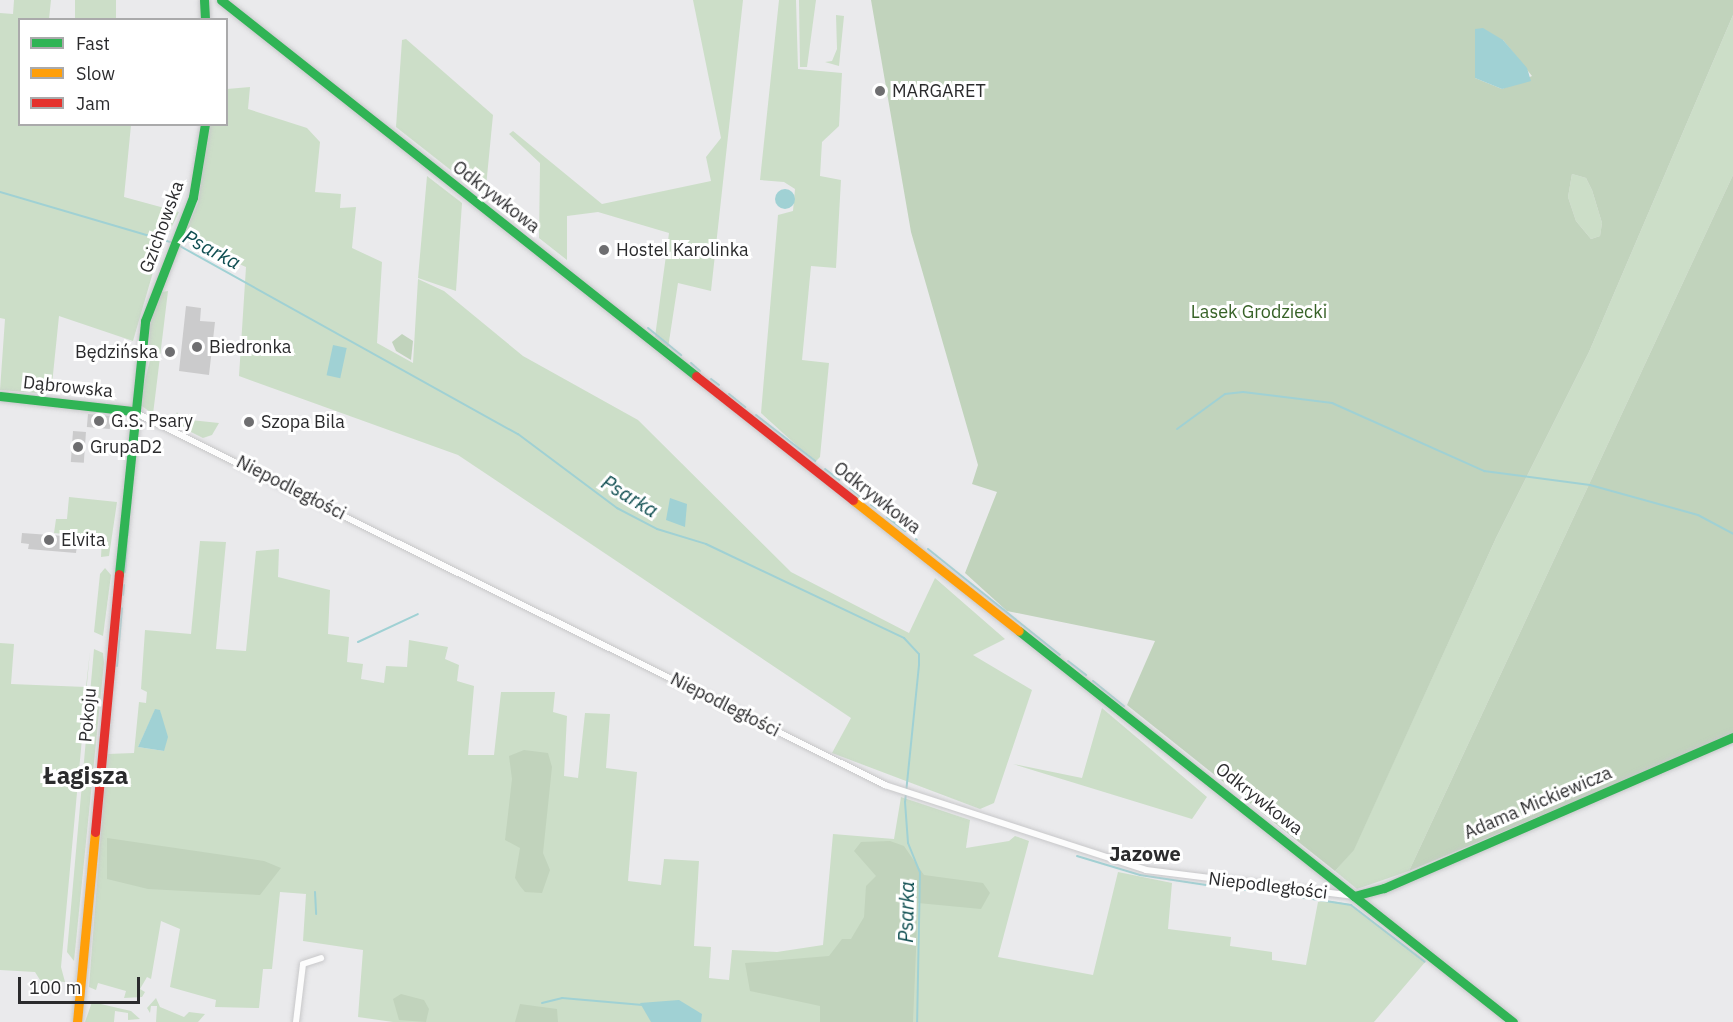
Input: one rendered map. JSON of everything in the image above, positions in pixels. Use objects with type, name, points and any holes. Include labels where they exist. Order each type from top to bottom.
[{"type":"street","points":[[204,0],[205,18]]},
{"type":"street","name":"Odkrywkowa","points":[[221,0],[1514,1022]]},
{"type":"street","name":"Gzichowska","points":[[132,411],[145,321],[199,174],[205,126]]},
{"type":"street","name":"Dąbrowska","points":[[0,396],[132,411]]},
{"type":"street","name":"Niepodległości","points":[[132,411],[898,789],[1146,870],[1354,896]]},
{"type":"street","name":"Pokoju","points":[[77,1022],[132,411]]},
{"type":"street","name":"Adama Mickiewicza","points":[[1354,896],[1384,888],[1733,737]]},
{"type":"street","points":[[296,1022],[303,964],[321,958]]},
{"type":"green space","points":[[14,0],[51,0],[49,18],[18,18],[18,126],[131,126],[124,197],[179,212],[158,255],[133,341],[59,316],[51,394],[0,390],[5,319],[0,318],[0,13],[13,14]]},
{"type":"green space","points":[[75,0],[116,0],[116,18],[75,18]]},
{"type":"green space","points":[[693,0],[743,0],[711,291],[678,283],[668,348],[655,337],[669,233],[598,212],[567,216],[567,260],[539,238],[540,163],[509,134],[513,131],[602,204],[711,181],[706,157],[721,138]]},
{"type":"green space","points":[[779,0],[796,0],[798,69],[842,73],[839,126],[822,142],[820,176],[841,180],[836,268],[811,266],[802,360],[829,363],[820,457],[815,462],[761,413],[778,215],[793,211],[795,189],[784,182],[760,180]]},
{"type":"green space","points":[[799,0],[816,0],[807,67],[800,67]]},
{"type":"green space","name":"Lasek Grodziecki","points":[[871,0],[1733,0],[1733,15],[1589,352],[1496,538],[1354,850],[1335,871],[1127,705],[1155,641],[1007,611],[965,573],[997,492],[972,484],[978,465],[911,232]],"holes":[[[1503,40],[1532,76],[1502,89],[1475,78]],[[1572,174],[1586,178],[1592,190],[1602,223],[1600,236],[1591,239],[1576,221],[1568,197]]]},
{"type":"green space","points":[[836,15],[844,16],[839,66],[825,62],[832,61],[837,49]]},
{"type":"green space","points":[[1733,15],[1733,175],[1409,871],[1357,889],[1335,871],[1354,849],[1496,538],[1589,352]]},
{"type":"green space","points":[[406,39],[493,115],[485,197],[396,127],[402,40]]},
{"type":"green space","points":[[250,87],[248,109],[307,128],[320,142],[315,192],[341,194],[340,208],[356,207],[352,248],[382,262],[377,343],[413,363],[418,279],[444,291],[523,356],[638,420],[791,572],[909,633],[935,578],[1005,639],[973,655],[1032,690],[994,803],[980,809],[832,753],[851,718],[458,455],[239,376],[246,267],[182,239],[198,203],[209,126],[228,126],[228,89]]},
{"type":"green space","points":[[1572,174],[1586,178],[1592,190],[1602,223],[1600,236],[1591,239],[1576,221],[1568,197]]},
{"type":"green space","points":[[1733,175],[1733,735],[1409,871]]},
{"type":"green space","points":[[427,176],[462,203],[456,291],[418,278]]},
{"type":"green space","points":[[168,291],[153,414],[139,404],[150,360],[149,327],[161,292]]},
{"type":"green space","points":[[402,334],[413,341],[411,360],[396,351],[392,342]]},
{"type":"green space","points":[[177,412],[181,419],[219,423],[212,435],[203,438],[173,423]]},
{"type":"green space","points":[[69,497],[117,502],[109,556],[101,557],[102,538],[89,542],[84,536],[54,533],[56,519],[67,519]]},
{"type":"green space","points":[[200,541],[226,542],[216,649],[246,651],[256,551],[279,549],[278,577],[330,590],[328,634],[349,637],[347,662],[363,664],[361,679],[384,683],[386,666],[407,667],[409,640],[448,647],[445,659],[459,665],[457,681],[474,686],[468,755],[494,755],[501,692],[555,692],[553,712],[567,716],[564,776],[578,778],[585,713],[610,714],[606,768],[637,772],[628,881],[661,885],[664,859],[699,861],[694,946],[711,947],[709,978],[729,980],[732,950],[777,952],[823,945],[833,834],[894,839],[901,797],[970,820],[966,848],[1009,841],[1015,836],[1029,841],[998,957],[1093,975],[1118,872],[1172,883],[1168,929],[1231,937],[1230,946],[1272,952],[1272,960],[1306,965],[1318,902],[1331,901],[1350,904],[1426,961],[1374,1022],[393,1022],[358,1017],[363,950],[303,941],[306,894],[280,892],[272,969],[263,969],[259,1008],[215,1007],[216,1000],[170,987],[180,929],[161,921],[151,979],[147,977],[140,989],[145,992],[142,997],[124,998],[126,991],[98,983],[96,990],[89,987],[107,754],[134,753],[139,702],[146,703],[147,692],[141,689],[145,630],[191,634]],"holes":[[[155,710],[160,710],[164,751],[138,747]]]},
{"type":"green space","points":[[105,568],[111,575],[103,636],[94,632],[100,574]]},
{"type":"green space","points":[[0,643],[14,644],[11,684],[86,687],[90,651],[61,967],[65,982],[40,980],[35,972],[0,970]]},
{"type":"green space","points":[[94,649],[103,653],[104,663],[74,961],[67,952]]},
{"type":"green space","points":[[1102,708],[1207,797],[1192,819],[1013,764],[1082,778]]},
{"type":"green space","points":[[524,750],[548,753],[552,767],[543,853],[550,870],[542,893],[525,892],[520,886],[515,878],[520,848],[505,840],[512,779],[509,756]]},
{"type":"green space","points":[[107,838],[264,861],[281,868],[260,895],[148,889],[107,879]]},
{"type":"green space","points":[[890,841],[904,846],[924,875],[983,883],[990,893],[981,909],[918,903],[913,1022],[820,1022],[820,1006],[750,991],[745,963],[829,956],[842,939],[851,939],[864,917],[866,886],[876,876],[854,851],[861,842]]},
{"type":"green space","points":[[401,994],[424,1000],[429,1009],[426,1022],[399,1020],[393,999]]},
{"type":"green space","points":[[156,998],[160,1007],[184,1017],[189,1012],[205,1014],[198,1022],[156,1022],[157,1006],[151,1006],[150,1013],[147,1008]]},
{"type":"green space","points":[[92,1002],[131,1011],[140,1019],[128,1020],[128,1013],[115,1011],[114,1022],[85,1022]]},
{"type":"green space","points":[[520,1004],[557,1009],[558,1022],[515,1022]]},
{"type":"water","points":[[1483,28],[1503,40],[1527,68],[1531,81],[1502,89],[1475,78],[1475,29]]},
{"type":"water","points":[[781,189],[789,189],[795,195],[795,203],[789,209],[781,209],[775,203],[775,195]]},
{"type":"water","points":[[333,345],[347,348],[340,378],[327,375]]},
{"type":"water","points":[[670,498],[687,504],[685,527],[666,520]]},
{"type":"water","points":[[155,709],[160,710],[168,737],[164,751],[138,747]]},
{"type":"water","points":[[679,1000],[702,1014],[701,1022],[651,1022],[640,1003]]},
{"type":"building","name":"Biedronka","points":[[186,306],[201,308],[200,321],[215,322],[209,375],[179,371]]},
{"type":"building","name":"G.S. Psary","points":[[88,414],[111,416],[110,429],[87,427]]},
{"type":"building","name":"GrupaD2","points":[[73,431],[86,432],[84,463],[71,462]]},
{"type":"building","name":"Elvita","points":[[22,533],[78,537],[76,553],[28,549],[29,544],[21,543]]},
{"type":"waterway","name":"Psarka","points":[[0,192],[173,243]]},
{"type":"waterway","name":"Psarka","points":[[178,245],[518,434],[617,508],[657,529],[706,544],[904,638],[919,654],[905,802],[908,843],[920,872],[917,1022]]},
{"type":"waterway","points":[[648,328],[681,355]]},
{"type":"waterway","points":[[691,363],[700,371]]},
{"type":"waterway","points":[[711,379],[719,385]]},
{"type":"waterway","points":[[1177,429],[1225,394],[1243,392],[1332,403],[1484,471],[1590,485],[1698,515],[1733,534]]},
{"type":"waterway","points":[[729,394],[745,407]]},
{"type":"waterway","points":[[756,415],[815,461]]},
{"type":"waterway","points":[[130,507],[136,437]]},
{"type":"waterway","points":[[825,469],[839,480]]},
{"type":"waterway","points":[[850,488],[860,496]]},
{"type":"waterway","points":[[871,505],[876,508]]},
{"type":"waterway","points":[[887,517],[905,531]]},
{"type":"waterway","points":[[128,535],[129,523]]},
{"type":"waterway","points":[[125,572],[127,541]]},
{"type":"waterway","points":[[928,549],[1060,655]]},
{"type":"waterway","points":[[123,595],[124,585]]},
{"type":"waterway","points":[[117,666],[122,608]]},
{"type":"waterway","points":[[358,642],[418,614]]},
{"type":"waterway","points":[[1068,661],[1086,675]]},
{"type":"waterway","points":[[1093,681],[1124,706]]},
{"type":"waterway","points":[[1077,856],[1140,875],[1206,885]]},
{"type":"waterway","points":[[1219,887],[1273,893]]},
{"type":"waterway","points":[[315,892],[316,914]]},
{"type":"waterway","points":[[1287,895],[1351,905],[1425,962]]},
{"type":"waterway","points":[[542,1003],[562,998],[643,1005]]},
{"type":"traffic: fast","points":[[204,0],[205,18]]},
{"type":"traffic: fast","points":[[221,0],[696,376]]},
{"type":"traffic: fast","points":[[119,574],[145,321],[193,197],[205,126]]},
{"type":"traffic: fast","points":[[0,396],[132,411]]},
{"type":"traffic: fast","points":[[1019,631],[1513,1022]]},
{"type":"traffic: fast","points":[[1354,896],[1384,888],[1733,737]]},
{"type":"traffic: slow","points":[[853,500],[1019,631]]},
{"type":"traffic: slow","points":[[77,1022],[95,832]]},
{"type":"traffic: jam","points":[[696,376],[853,500]]},
{"type":"traffic: jam","points":[[95,832],[119,574]]},
{"type":"place","name":"MARGARET","points":[[880,91]]},
{"type":"place","name":"Hostel Karolinka","points":[[604,250]]},
{"type":"place","name":"Biedronka","points":[[197,347]]},
{"type":"place","name":"Będzińska","points":[[170,352]]},
{"type":"place","name":"G.S. Psary","points":[[99,421]]},
{"type":"place","name":"Szopa Bila","points":[[249,422]]},
{"type":"place","name":"GrupaD2","points":[[78,447]]},
{"type":"place","name":"Elvita","points":[[49,540]]},
{"type":"district","name":"Łagisza","points":[[86,776]]},
{"type":"district","name":"Jazowe","points":[[1145,853]]}]
